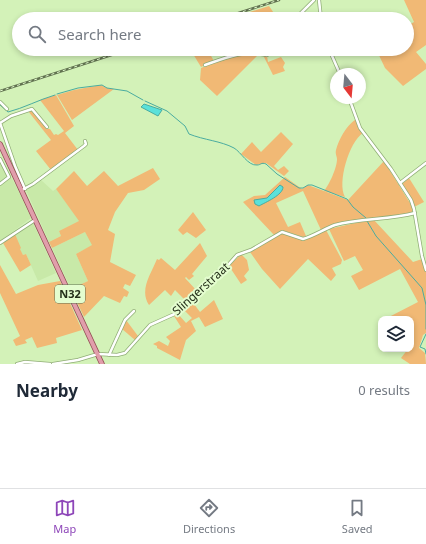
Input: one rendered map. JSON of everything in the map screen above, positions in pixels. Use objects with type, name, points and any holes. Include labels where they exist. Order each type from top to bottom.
[{"type":"main road","name":"N32","points":[[0,144],[23,190],[35,220],[102,364]]},
{"type":"street","points":[[302,12],[314,0]]},
{"type":"street","points":[[319,0],[320,12]]},
{"type":"street","points":[[205,65],[229,56]]},
{"type":"street","points":[[332,56],[337,68]]},
{"type":"street","points":[[0,102],[7,109]]},
{"type":"street","points":[[351,104],[360,128],[410,200],[415,213],[422,256],[426,270]]},
{"type":"street","points":[[47,127],[32,109],[11,116],[0,123],[23,190],[84,146],[86,144],[85,141]]},
{"type":"street","points":[[0,159],[9,177],[0,184]]},
{"type":"street","points":[[400,184],[426,163]]},
{"type":"street","name":"Slingerstraat","points":[[98,354],[121,354],[128,351],[150,325],[176,314],[214,274],[229,264],[237,254],[251,250],[279,233],[286,232],[303,239],[335,225],[376,218],[397,218],[415,213]]},
{"type":"street","points":[[0,243],[35,220]]},
{"type":"street","points":[[108,355],[126,320],[134,311]]},
{"type":"street","points":[[53,364],[78,360],[98,354]]},
{"type":"street","points":[[17,364],[25,362],[50,364]]},
{"type":"shaded area","points":[[404,0],[426,0],[426,45],[416,52],[426,64],[426,69],[403,86],[385,68],[379,56],[414,56],[414,12],[409,12]]},
{"type":"shaded area","points":[[269,6],[273,12],[250,12]]},
{"type":"shaded area","points":[[194,56],[211,56],[214,61],[201,67]]},
{"type":"shaded area","points":[[257,56],[217,96],[200,80],[201,68],[228,57]]},
{"type":"shaded area","points":[[264,56],[267,56],[268,62],[281,57],[285,63],[283,67],[285,71],[273,75]]},
{"type":"shaded area","points":[[101,85],[114,89],[72,120],[57,95]]},
{"type":"shaded area","points":[[56,95],[74,126],[65,133],[78,150],[51,170],[36,151],[51,140],[28,111],[32,110],[54,135],[58,135],[64,131],[40,100]]},
{"type":"shaded area","points":[[356,119],[363,133],[353,145],[343,173],[342,182],[345,197],[324,191],[336,167],[336,151],[343,133]]},
{"type":"shaded area","points":[[281,132],[293,144],[274,166],[278,170],[284,166],[289,171],[284,176],[266,163],[256,165],[241,154],[252,142],[261,152]]},
{"type":"shaded area","points":[[0,157],[31,218],[0,241]]},
{"type":"shaded area","points":[[384,161],[410,203],[413,209],[411,214],[354,221],[321,230],[303,191],[276,203],[288,227],[300,222],[306,236],[303,237],[284,231],[274,235],[243,202],[254,196],[265,195],[285,177],[302,189],[308,185],[348,200]]},
{"type":"shaded area","points":[[153,168],[160,179],[144,190],[128,193],[115,212],[108,230],[115,234],[110,262],[136,275],[130,286],[125,284],[123,288],[129,292],[127,297],[124,296],[120,303],[104,296],[84,317],[71,289],[88,281],[76,254],[92,245],[85,232],[52,248],[49,242],[61,236],[59,231],[79,221],[56,189],[74,171],[87,186],[104,171],[118,186]]},
{"type":"shaded area","points":[[409,178],[424,202],[414,207],[402,184]]},
{"type":"shaded area","points":[[41,180],[53,191],[56,189],[80,221],[59,231],[61,236],[49,242],[26,190]]},
{"type":"shaded area","points":[[193,212],[206,230],[196,238],[187,232],[183,235],[178,230]]},
{"type":"shaded area","points":[[373,219],[413,262],[422,259],[426,271],[426,333],[423,335],[419,348],[425,353],[426,364],[410,364],[401,358],[406,352],[414,352],[414,316],[391,316],[418,302],[400,269],[359,290],[351,276],[363,270],[355,256],[344,261],[329,229]]},
{"type":"shaded area","points":[[32,223],[56,273],[38,281],[26,254],[23,255],[19,248],[15,234]]},
{"type":"shaded area","points":[[326,230],[342,260],[341,264],[332,268],[336,275],[331,281],[308,259],[280,289],[262,269],[250,252],[276,235],[283,233],[304,240]]},
{"type":"shaded area","points":[[85,232],[93,245],[76,254],[88,281],[71,289],[52,248]]},
{"type":"shaded area","points":[[15,234],[23,255],[26,254],[31,265],[20,272],[3,243]]},
{"type":"shaded area","points":[[200,243],[207,256],[192,274],[194,276],[189,280],[186,277],[185,278],[197,291],[187,302],[175,290],[171,296],[165,290],[149,305],[145,294],[147,282],[157,259],[159,260],[161,258],[175,270]]},
{"type":"shaded area","points":[[241,254],[247,260],[249,270],[244,276],[247,280],[241,284],[229,266]]},
{"type":"shaded area","points":[[0,265],[16,294],[38,285],[60,281],[82,330],[56,338],[57,343],[37,348],[32,337],[25,340],[27,343],[16,346],[13,340],[20,336],[0,293]]},
{"type":"shaded area","points":[[191,300],[200,312],[214,300],[223,319],[205,327],[199,317],[191,321],[196,331],[186,340],[180,360],[157,348],[157,346],[153,344],[159,341],[168,346],[170,341],[166,337],[181,327],[174,316],[178,314],[186,323],[192,318],[183,309]]},
{"type":"shaded area","points":[[126,320],[138,336],[135,340],[122,329]]},
{"type":"water","points":[[144,104],[162,110],[158,116],[141,107]]},
{"type":"water","points":[[280,185],[283,187],[280,193],[259,206],[255,204],[254,200],[267,198]]},
{"type":"waterway","points":[[57,94],[78,88],[102,85],[107,88],[127,91],[143,100]]},
{"type":"waterway","points":[[0,105],[8,112],[55,95]]},
{"type":"waterway","points":[[145,101],[167,111],[185,126],[189,134],[234,148],[254,165],[263,163],[266,164],[277,174],[299,188],[312,185],[347,199],[353,207],[366,218]]},
{"type":"waterway","points":[[367,221],[376,236],[422,288],[426,305],[426,329]]},
{"type":"waterway","points":[[426,334],[420,347],[425,349],[426,354]]},
{"type":"railway","points":[[242,12],[279,0]]},
{"type":"railway","points":[[0,91],[108,56]]}]
